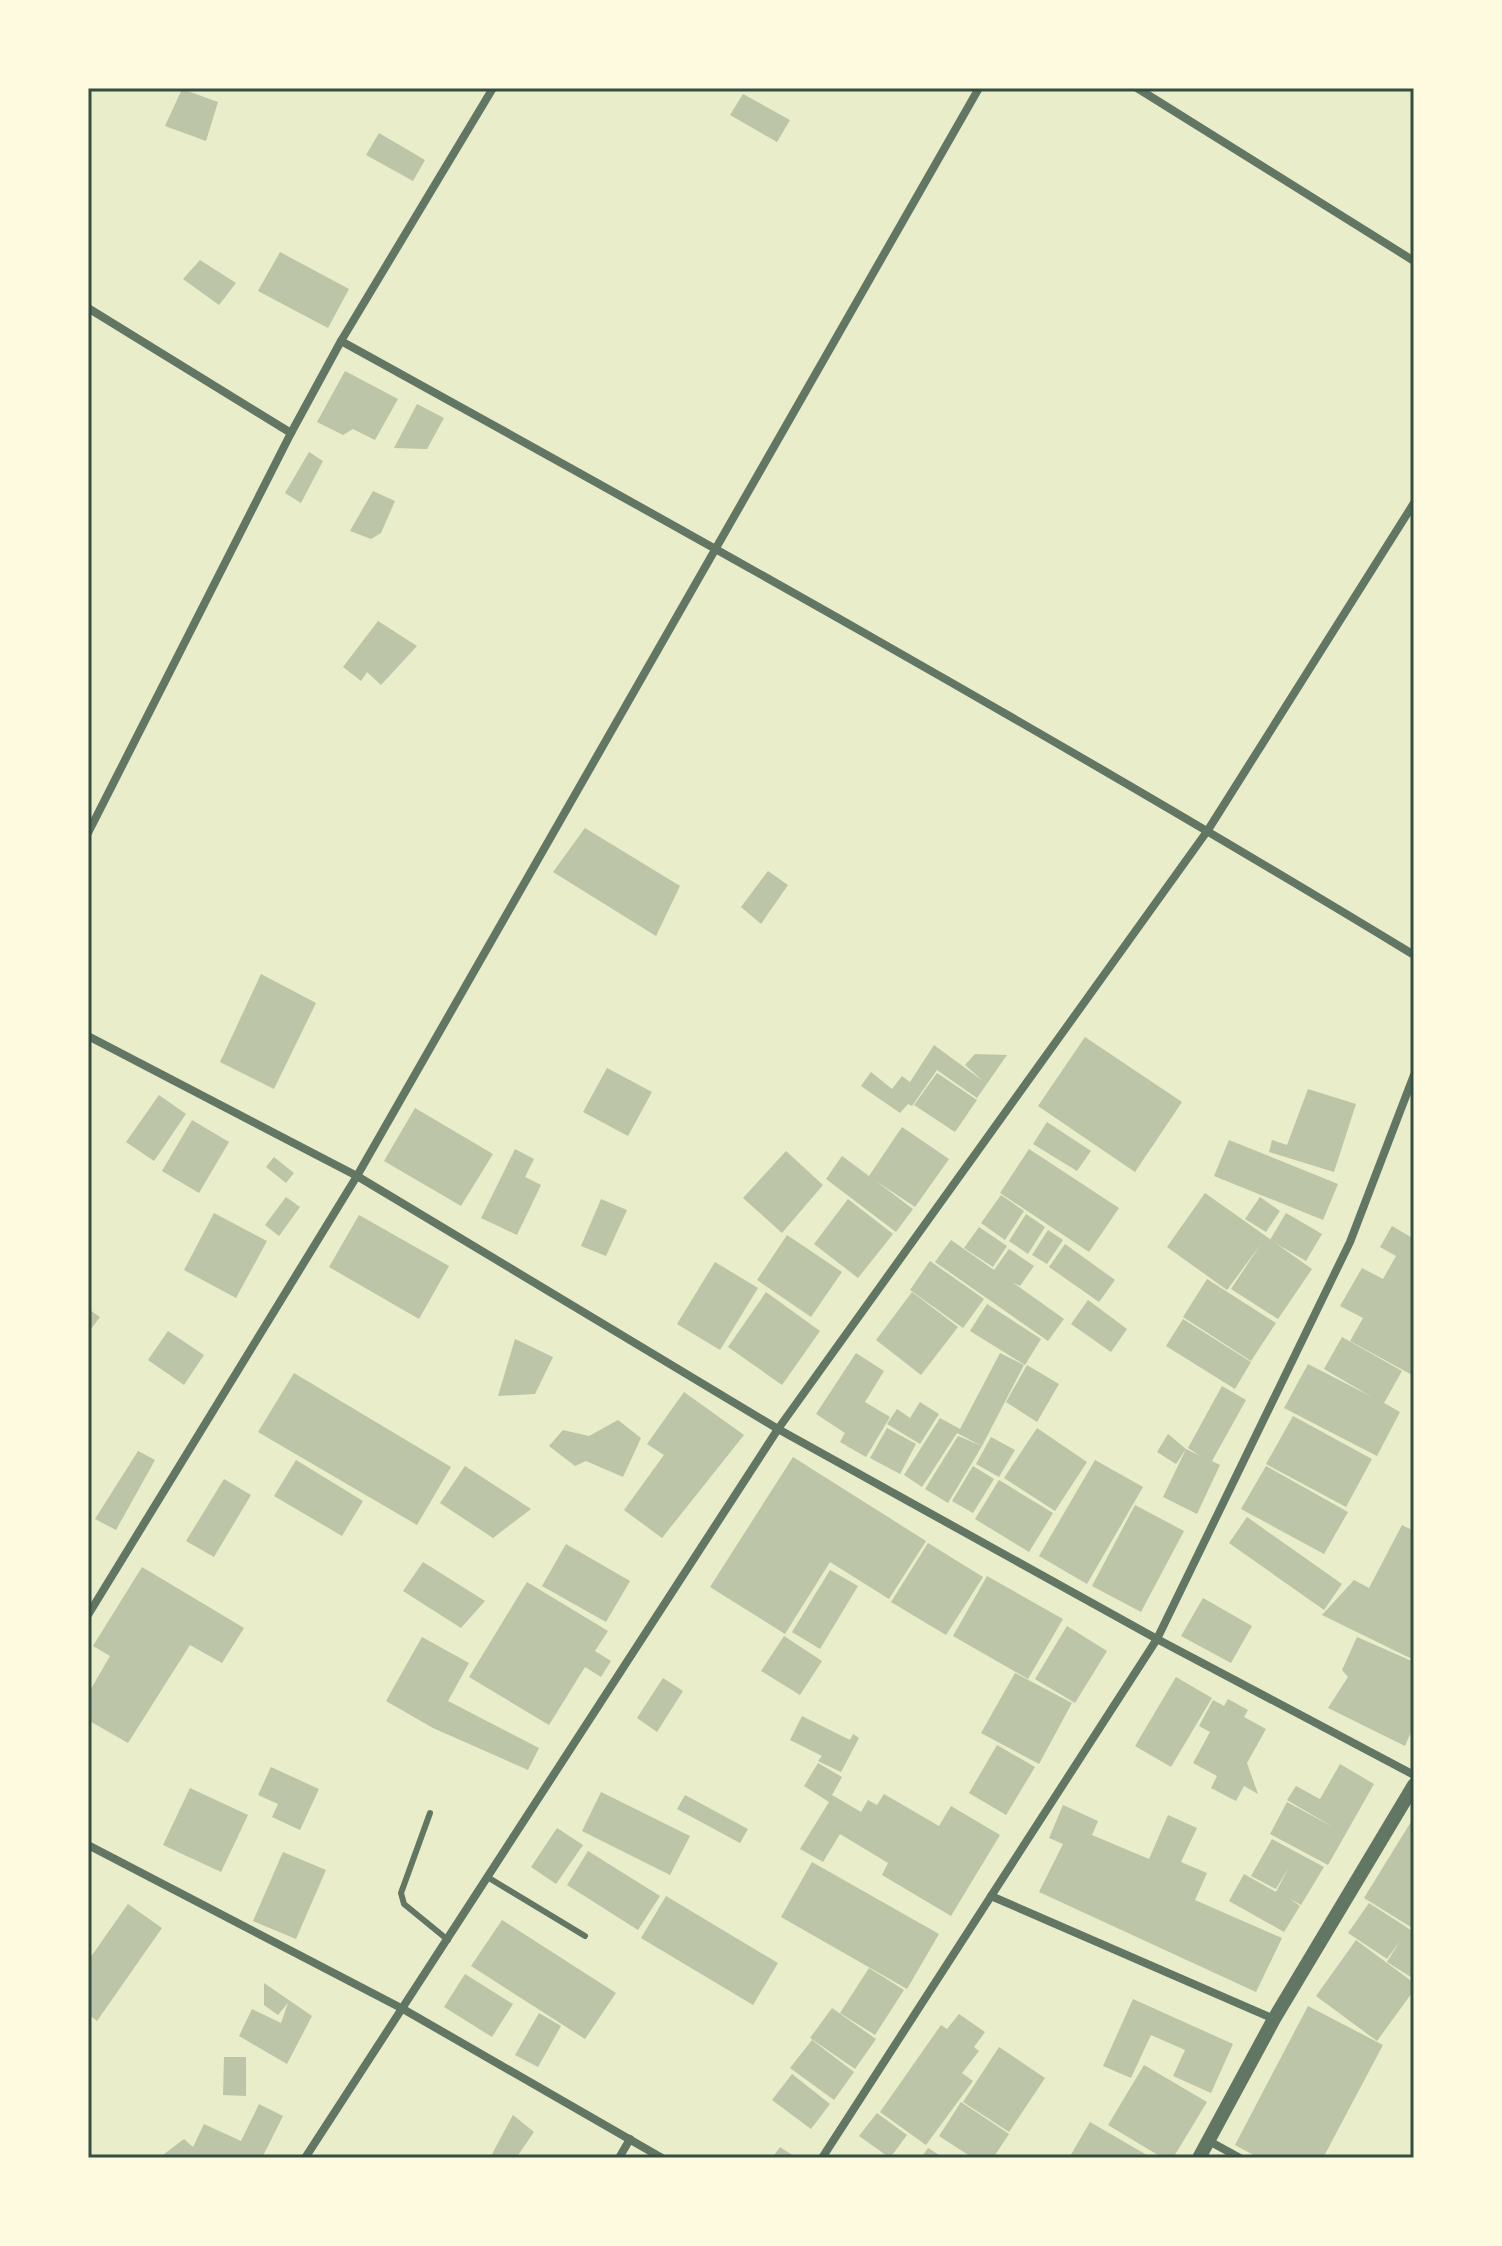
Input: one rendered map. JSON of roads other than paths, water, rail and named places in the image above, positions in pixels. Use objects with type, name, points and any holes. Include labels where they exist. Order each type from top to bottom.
[{"type":"street","points":[[88,833],[341,341],[493,88]]},
{"type":"street","points":[[88,1615],[357,1176],[979,88]]},
{"type":"street","points":[[1137,88],[1414,261]]},
{"type":"street","points":[[88,308],[291,433]]},
{"type":"street","points":[[341,341],[717,549],[1208,830],[1414,955]]},
{"type":"street","points":[[305,2158],[778,1429],[1208,830],[1414,503]]},
{"type":"street","points":[[88,1036],[357,1176],[778,1429],[1157,1639],[1414,1775]]},
{"type":"street","points":[[822,2158],[1157,1639],[1350,1242],[1414,1075]]},
{"type":"street","points":[[1199,2158],[1274,2019],[1414,1785]]},
{"type":"street","points":[[88,1845],[403,2009],[662,2158]]},
{"type":"street","points":[[991,1896],[1274,2019]]},
{"type":"street","points":[[619,2158],[630,2139]]},
{"type":"street","points":[[1209,2141],[1240,2158]]},
{"type":"lane","points":[[430,1813],[401,1893],[404,1904],[448,1940]]},
{"type":"lane","points":[[489,1878],[585,1936]]}]
